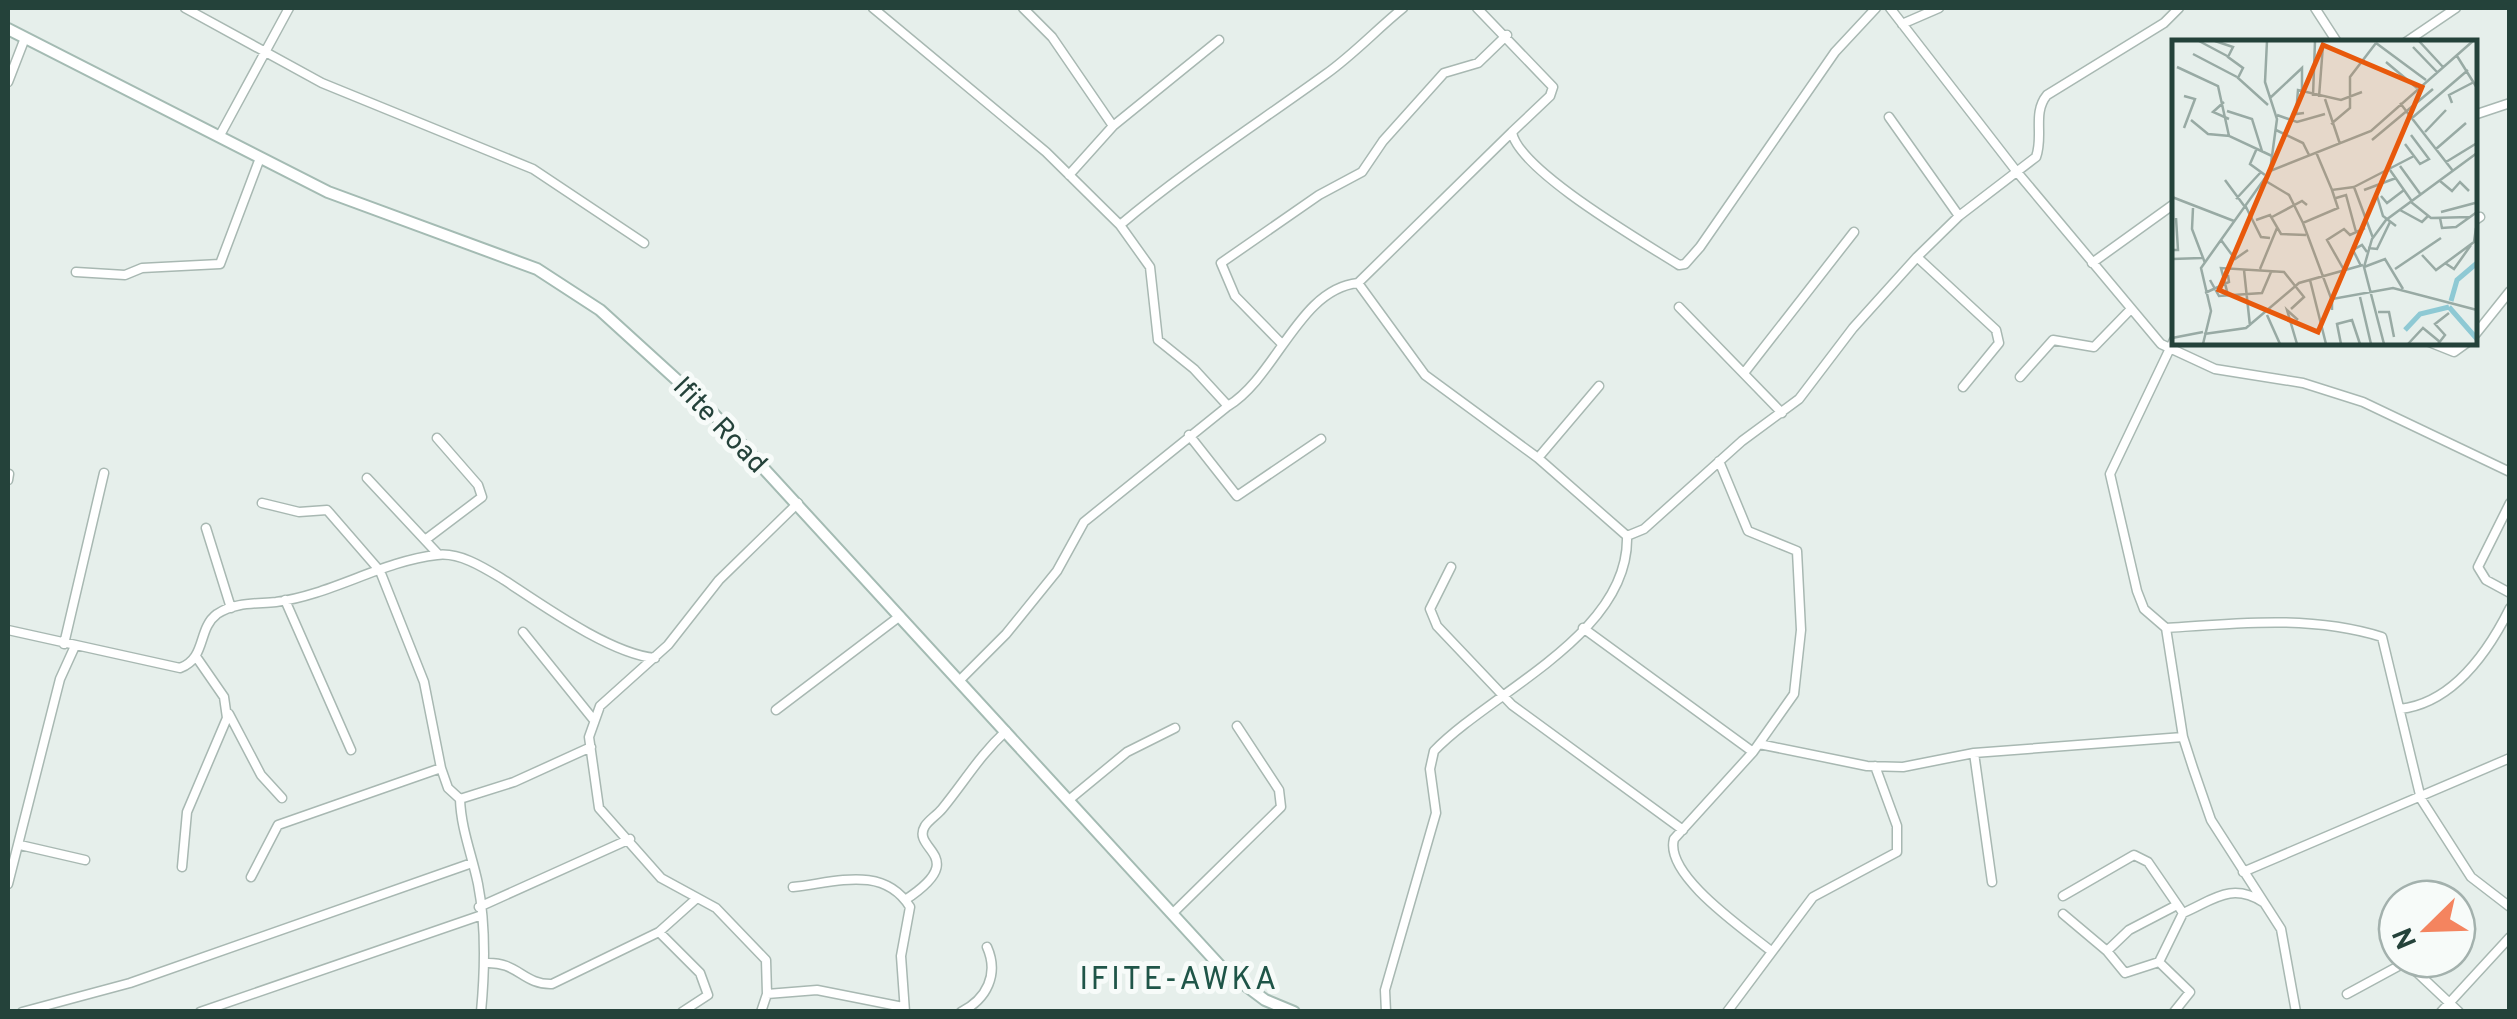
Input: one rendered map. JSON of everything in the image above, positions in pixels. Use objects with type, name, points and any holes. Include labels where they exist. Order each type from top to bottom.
[{"type":"street","points":[[185,8],[322,84],[533,170],[644,242]]},
{"type":"street","points":[[220,137],[289,8]]},
{"type":"street","points":[[873,8],[1069,174],[1120,225],[1150,266],[1158,340],[1194,369],[1228,406]]},
{"type":"street","points":[[1023,8],[1052,37],[1113,126]]},
{"type":"street","points":[[1120,225],[1188,168],[1222,150],[1326,74],[1403,8]]},
{"type":"street","points":[[959,681],[1006,634],[1057,571],[1084,522],[1266,375],[1281,343],[1325,298],[1358,283],[1553,88],[1507,35],[1477,8]]},
{"type":"street","points":[[1512,132],[1520,153],[1537,170],[1678,265],[1686,264],[1834,52],[1876,8]]},
{"type":"street","points":[[1890,8],[2130,310],[2171,350],[2215,369],[2303,384],[2364,402],[2510,472]]},
{"type":"street","points":[[1902,24],[1940,8]]},
{"type":"street","points":[[1627,536],[1644,529],[1719,460],[1800,399],[1852,328],[1917,257],[2038,152],[2038,111],[2047,94],[2164,23],[2179,8]]},
{"type":"street","points":[[2315,8],[2336,40]]},
{"type":"street","points":[[2409,40],[2456,8]]},
{"type":"street","name":"Ifite Road","points":[[8,29],[260,158],[410,226],[508,256],[568,288],[679,379],[798,503],[1172,914],[1246,987],[1294,1012]]},
{"type":"street","points":[[1281,343],[1235,296],[1221,264],[1319,195],[1362,172],[1383,141],[1444,73],[1478,63],[1507,35]]},
{"type":"street","points":[[8,82],[25,38]]},
{"type":"street","points":[[1069,174],[1113,126],[1219,40]]},
{"type":"street","points":[[2477,114],[2510,103]]},
{"type":"street","points":[[1888,118],[1960,216]]},
{"type":"street","points":[[76,272],[125,275],[142,268],[220,264],[260,158]]},
{"type":"street","points":[[2092,263],[2172,205]]},
{"type":"street","points":[[1744,373],[1854,232]]},
{"type":"street","points":[[1917,257],[1996,330],[1999,342],[1963,387]]},
{"type":"street","points":[[1358,283],[1426,375],[1538,458],[1627,536]]},
{"type":"street","points":[[2477,332],[2510,291]]},
{"type":"street","points":[[1679,307],[1782,414]]},
{"type":"street","points":[[2020,377],[2053,340],[2094,347],[2130,310]]},
{"type":"street","points":[[2172,345],[2110,474],[2137,591],[2144,609],[2166,628],[2183,736],[2211,820],[2281,929],[2296,1012]]},
{"type":"street","points":[[2436,345],[2454,352],[2464,345]]},
{"type":"street","points":[[1538,458],[1599,386]]},
{"type":"street","points":[[1189,435],[1237,496],[1321,440]]},
{"type":"street","points":[[425,540],[482,497],[478,485],[437,438]]},
{"type":"street","points":[[1719,460],[1748,530],[1797,551],[1801,615],[1796,687],[1756,748],[1672,843],[1680,871],[1770,951]]},
{"type":"street","points":[[64,644],[104,473]]},
{"type":"street","points":[[368,478],[438,554],[482,567],[621,652],[655,658]]},
{"type":"street","points":[[262,503],[298,512],[327,510],[380,571],[424,682],[448,788],[460,799],[461,826],[472,862],[485,963],[481,1012]]},
{"type":"street","points":[[762,1012],[768,994],[766,960],[739,928],[661,878],[595,799],[591,747],[593,719],[619,687],[655,658],[719,580],[798,503]]},
{"type":"street","points":[[2510,503],[2478,567],[2486,580],[2510,594]]},
{"type":"street","points":[[206,528],[231,608]]},
{"type":"street","points":[[1386,1012],[1385,990],[1436,813],[1430,758],[1445,739],[1502,696],[1603,608],[1626,555],[1627,536]]},
{"type":"street","points":[[8,630],[180,668],[197,658],[209,623],[231,608],[284,600],[354,575],[438,554]]},
{"type":"street","points":[[1451,568],[1435,592],[1430,608],[1432,619],[1502,696],[1682,830]]},
{"type":"street","points":[[284,600],[351,750]]},
{"type":"street","points":[[2400,709],[2432,698],[2464,674],[2496,638],[2510,608]]},
{"type":"street","points":[[776,710],[900,616]]},
{"type":"street","points":[[2166,628],[2265,621],[2312,623],[2382,637],[2421,799],[2472,877],[2510,907]]},
{"type":"street","points":[[1583,628],[1756,748],[1903,768],[1974,753],[2183,736]]},
{"type":"street","points":[[523,632],[593,719]]},
{"type":"street","points":[[8,884],[60,679],[75,646]]},
{"type":"street","points":[[197,658],[224,697],[261,775],[282,798]]},
{"type":"street","points":[[182,867],[186,812],[227,710]]},
{"type":"street","points":[[1172,914],[1281,807],[1279,790],[1238,726]]},
{"type":"street","points":[[1070,799],[1127,752],[1175,728]]},
{"type":"street","points":[[905,900],[936,875],[936,858],[923,834],[924,826],[966,772],[1006,731]]},
{"type":"street","points":[[460,799],[499,788],[591,747]]},
{"type":"street","points":[[1974,753],[1992,882]]},
{"type":"street","points":[[2244,872],[2292,848],[2421,799],[2510,758]]},
{"type":"street","points":[[1726,1012],[1770,951],[1823,889],[1896,852],[1897,826],[1875,766]]},
{"type":"street","points":[[251,877],[278,825],[441,768]]},
{"type":"street","points":[[200,1012],[479,912],[630,839]]},
{"type":"street","points":[[20,846],[85,860]]},
{"type":"street","points":[[2063,896],[2134,855],[2148,862],[2183,913]]},
{"type":"street","points":[[22,1012],[130,982],[472,862]]},
{"type":"street","points":[[768,994],[817,990],[904,1010],[900,956],[910,908],[905,900],[894,888],[853,878],[793,887]]},
{"type":"street","points":[[2063,914],[2107,951],[2126,973],[2159,962],[2183,913],[2233,890],[2248,892],[2266,904]]},
{"type":"street","points":[[485,963],[512,965],[529,980],[552,984],[660,932],[697,898]]},
{"type":"street","points":[[2107,951],[2129,930],[2177,904]]},
{"type":"street","points":[[660,932],[706,982],[708,994],[682,1012]]},
{"type":"street","points":[[2440,1012],[2510,937]]},
{"type":"street","points":[[960,1012],[976,1003],[986,990],[993,973],[987,947]]},
{"type":"street","points":[[2159,962],[2190,992],[2174,1012]]},
{"type":"street","points":[[2347,994],[2406,962],[2459,1012]]},
{"type":"district","name":"IFITE-AWKA","points":[[1179,978]]}]
